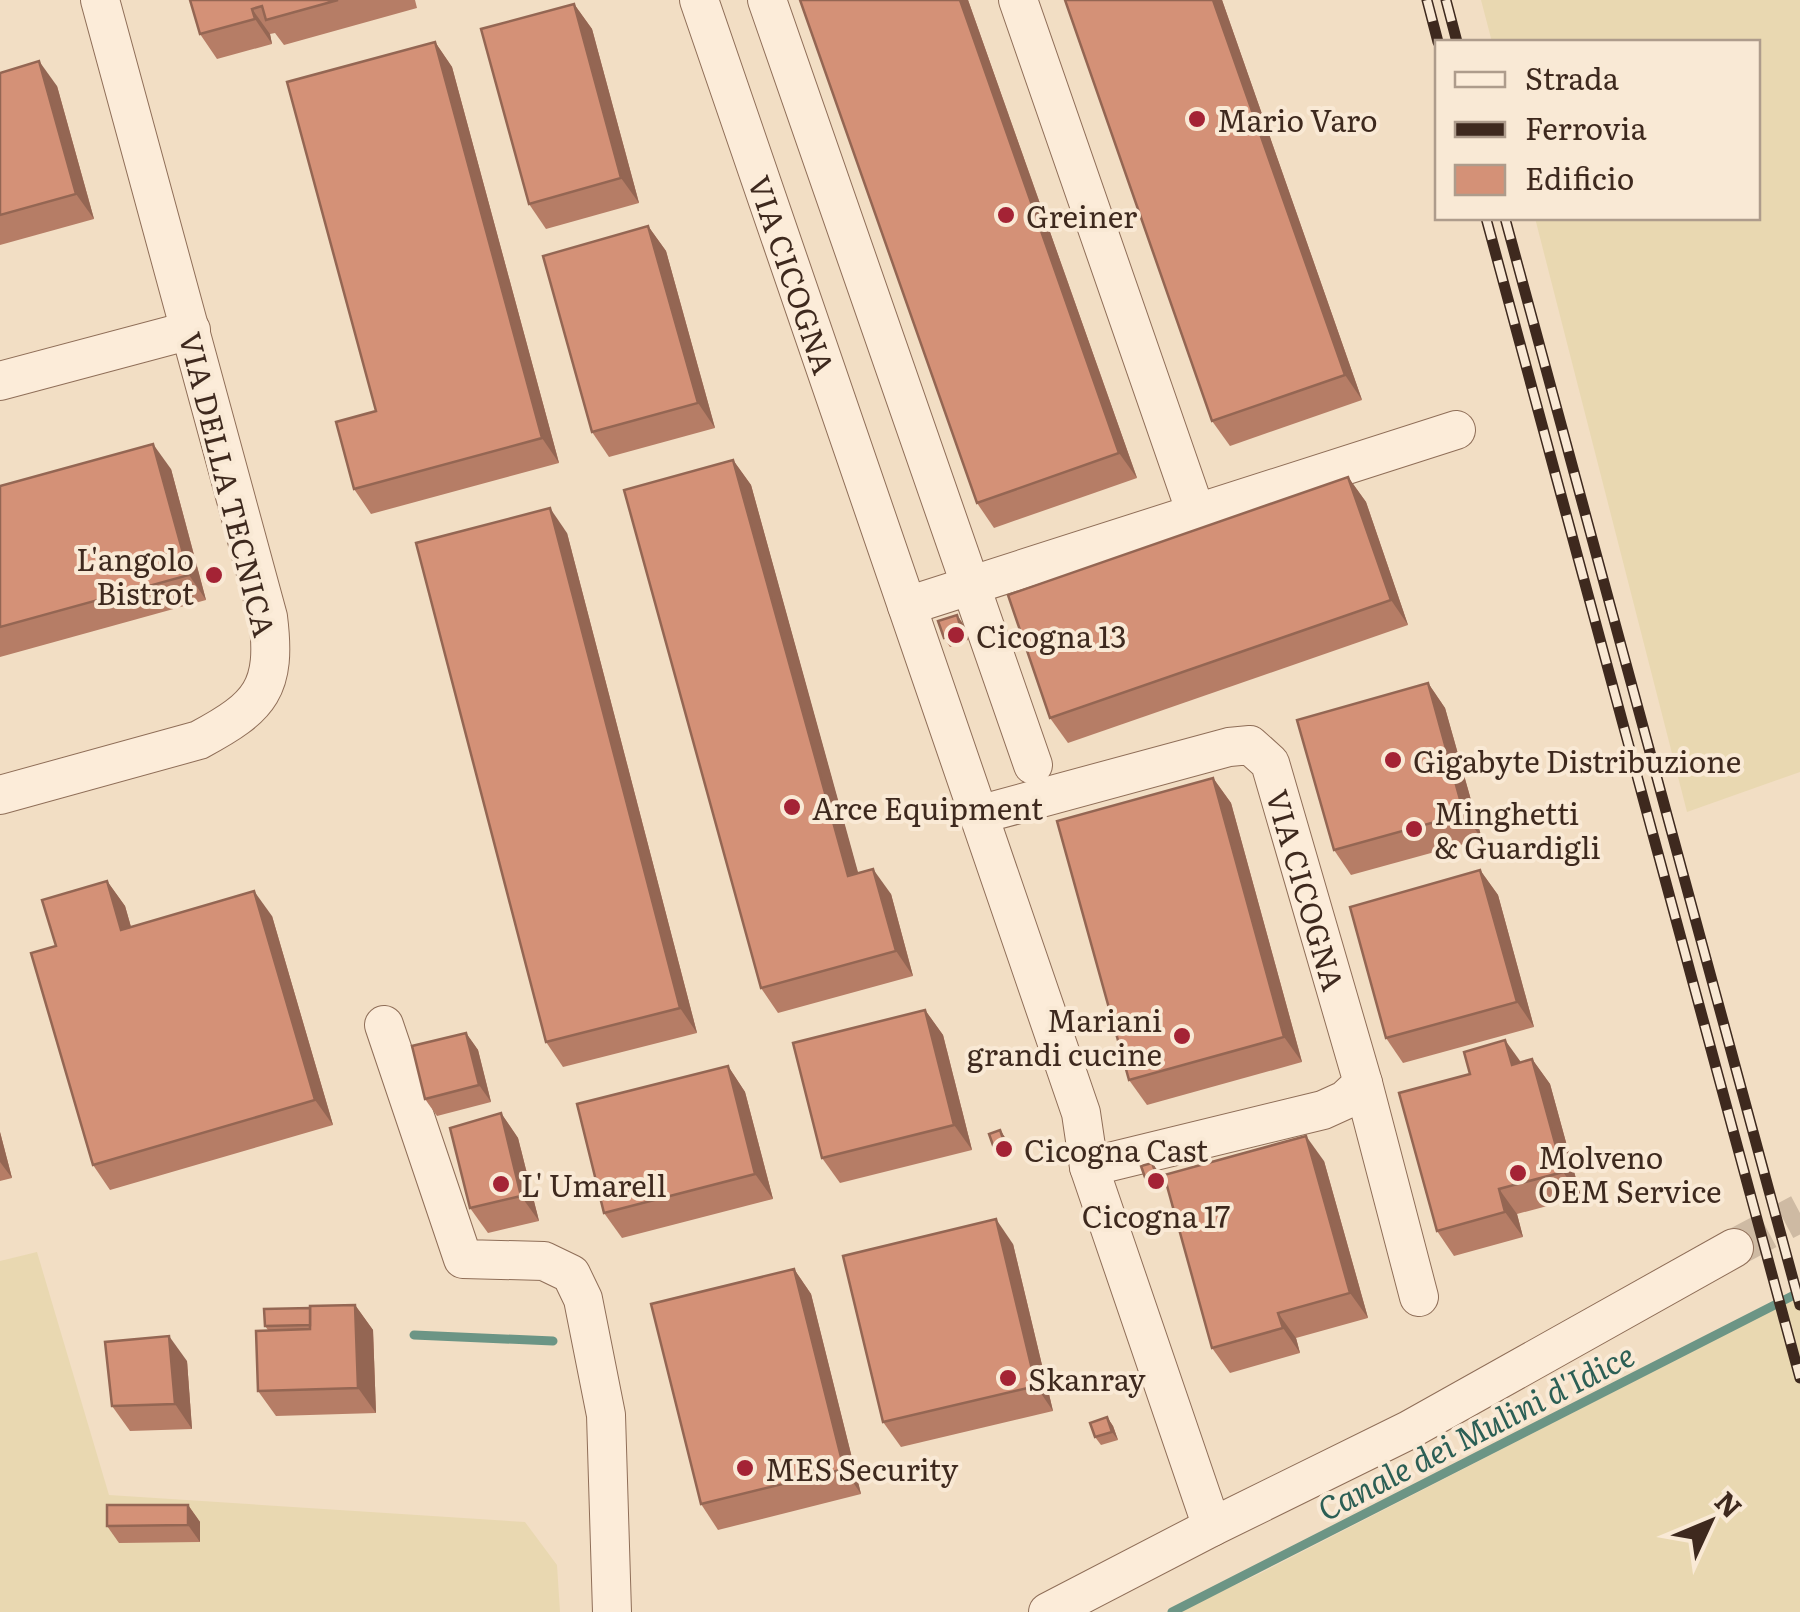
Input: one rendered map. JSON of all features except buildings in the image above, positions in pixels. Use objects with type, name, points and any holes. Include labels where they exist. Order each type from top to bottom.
[{"type":"street","name":"VIA DELLA TECNICA","points":[[0,795],[199,740],[245,712],[264,691],[271,666],[268,616],[100,0]]},
{"type":"street","name":"VIA CICOGNA","points":[[699,0],[1081,1114],[1089,1167],[1212,1526]]},
{"type":"street","points":[[767,0],[1033,765]]},
{"type":"street","points":[[1018,0],[1196,513]]},
{"type":"street","points":[[0,382],[191,330]]},
{"type":"street","points":[[906,606],[1456,430]]},
{"type":"street","name":"VIA CICOGNA","points":[[978,816],[1229,747],[1250,745],[1270,763],[1363,1083],[1419,1298]]},
{"type":"street","points":[[384,1025],[463,1259],[544,1261],[571,1274],[583,1299],[606,1416],[612,1612]]},
{"type":"street","points":[[1089,1167],[1323,1110],[1344,1100],[1363,1083]]},
{"type":"street","points":[[1048,1612],[1408,1430],[1734,1248]]},
{"type":"shaded area","points":[[1481,0],[1800,0],[1800,772],[1687,812],[1536,220],[1760,220],[1760,40],[1491,40]]},
{"type":"shaded area","points":[[37,1252],[109,1495],[525,1522],[557,1565],[560,1612],[0,1612],[0,1261]]},
{"type":"shaded area","points":[[1800,1296],[1800,1612],[1177,1612],[1261,1573]]},
{"type":"waterway","name":"Canale dei Mulini d'Idice","points":[[1172,1612],[1800,1292]]},
{"type":"waterway","points":[[414,1335],[553,1341]]},
{"type":"tunnel","points":[[1734,1248],[1800,1213]]},
{"type":"railway","points":[[1427,0],[1437,40]]},
{"type":"railway","points":[[1446,0],[1456,40]]},
{"type":"railway","points":[[1487,220],[1800,1378]]},
{"type":"railway","points":[[1506,220],[1800,1305]]},
{"type":"place","name":"Mario Varo","points":[[1197,119]]},
{"type":"place","name":"Greiner","points":[[1006,215]]},
{"type":"place","name":"L'angolo Bistrot","points":[[214,575]]},
{"type":"place","name":"Cicogna 13","points":[[956,635]]},
{"type":"place","name":"Gigabyte Distribuzione","points":[[1393,760]]},
{"type":"place","name":"Arce Equipment","points":[[792,807]]},
{"type":"place","name":"Minghetti & Guardigli","points":[[1414,829]]},
{"type":"place","name":"Mariani grandi cucine","points":[[1182,1036]]},
{"type":"place","name":"Cicogna Cast","points":[[1004,1149]]},
{"type":"place","name":"Molveno OEM Service","points":[[1518,1173]]},
{"type":"place","name":"Cicogna 17","points":[[1156,1181]]},
{"type":"place","name":"L' Umarell","points":[[501,1184]]},
{"type":"place","name":"Skanray","points":[[1008,1378]]},
{"type":"place","name":"MES Security","points":[[745,1468]]}]
